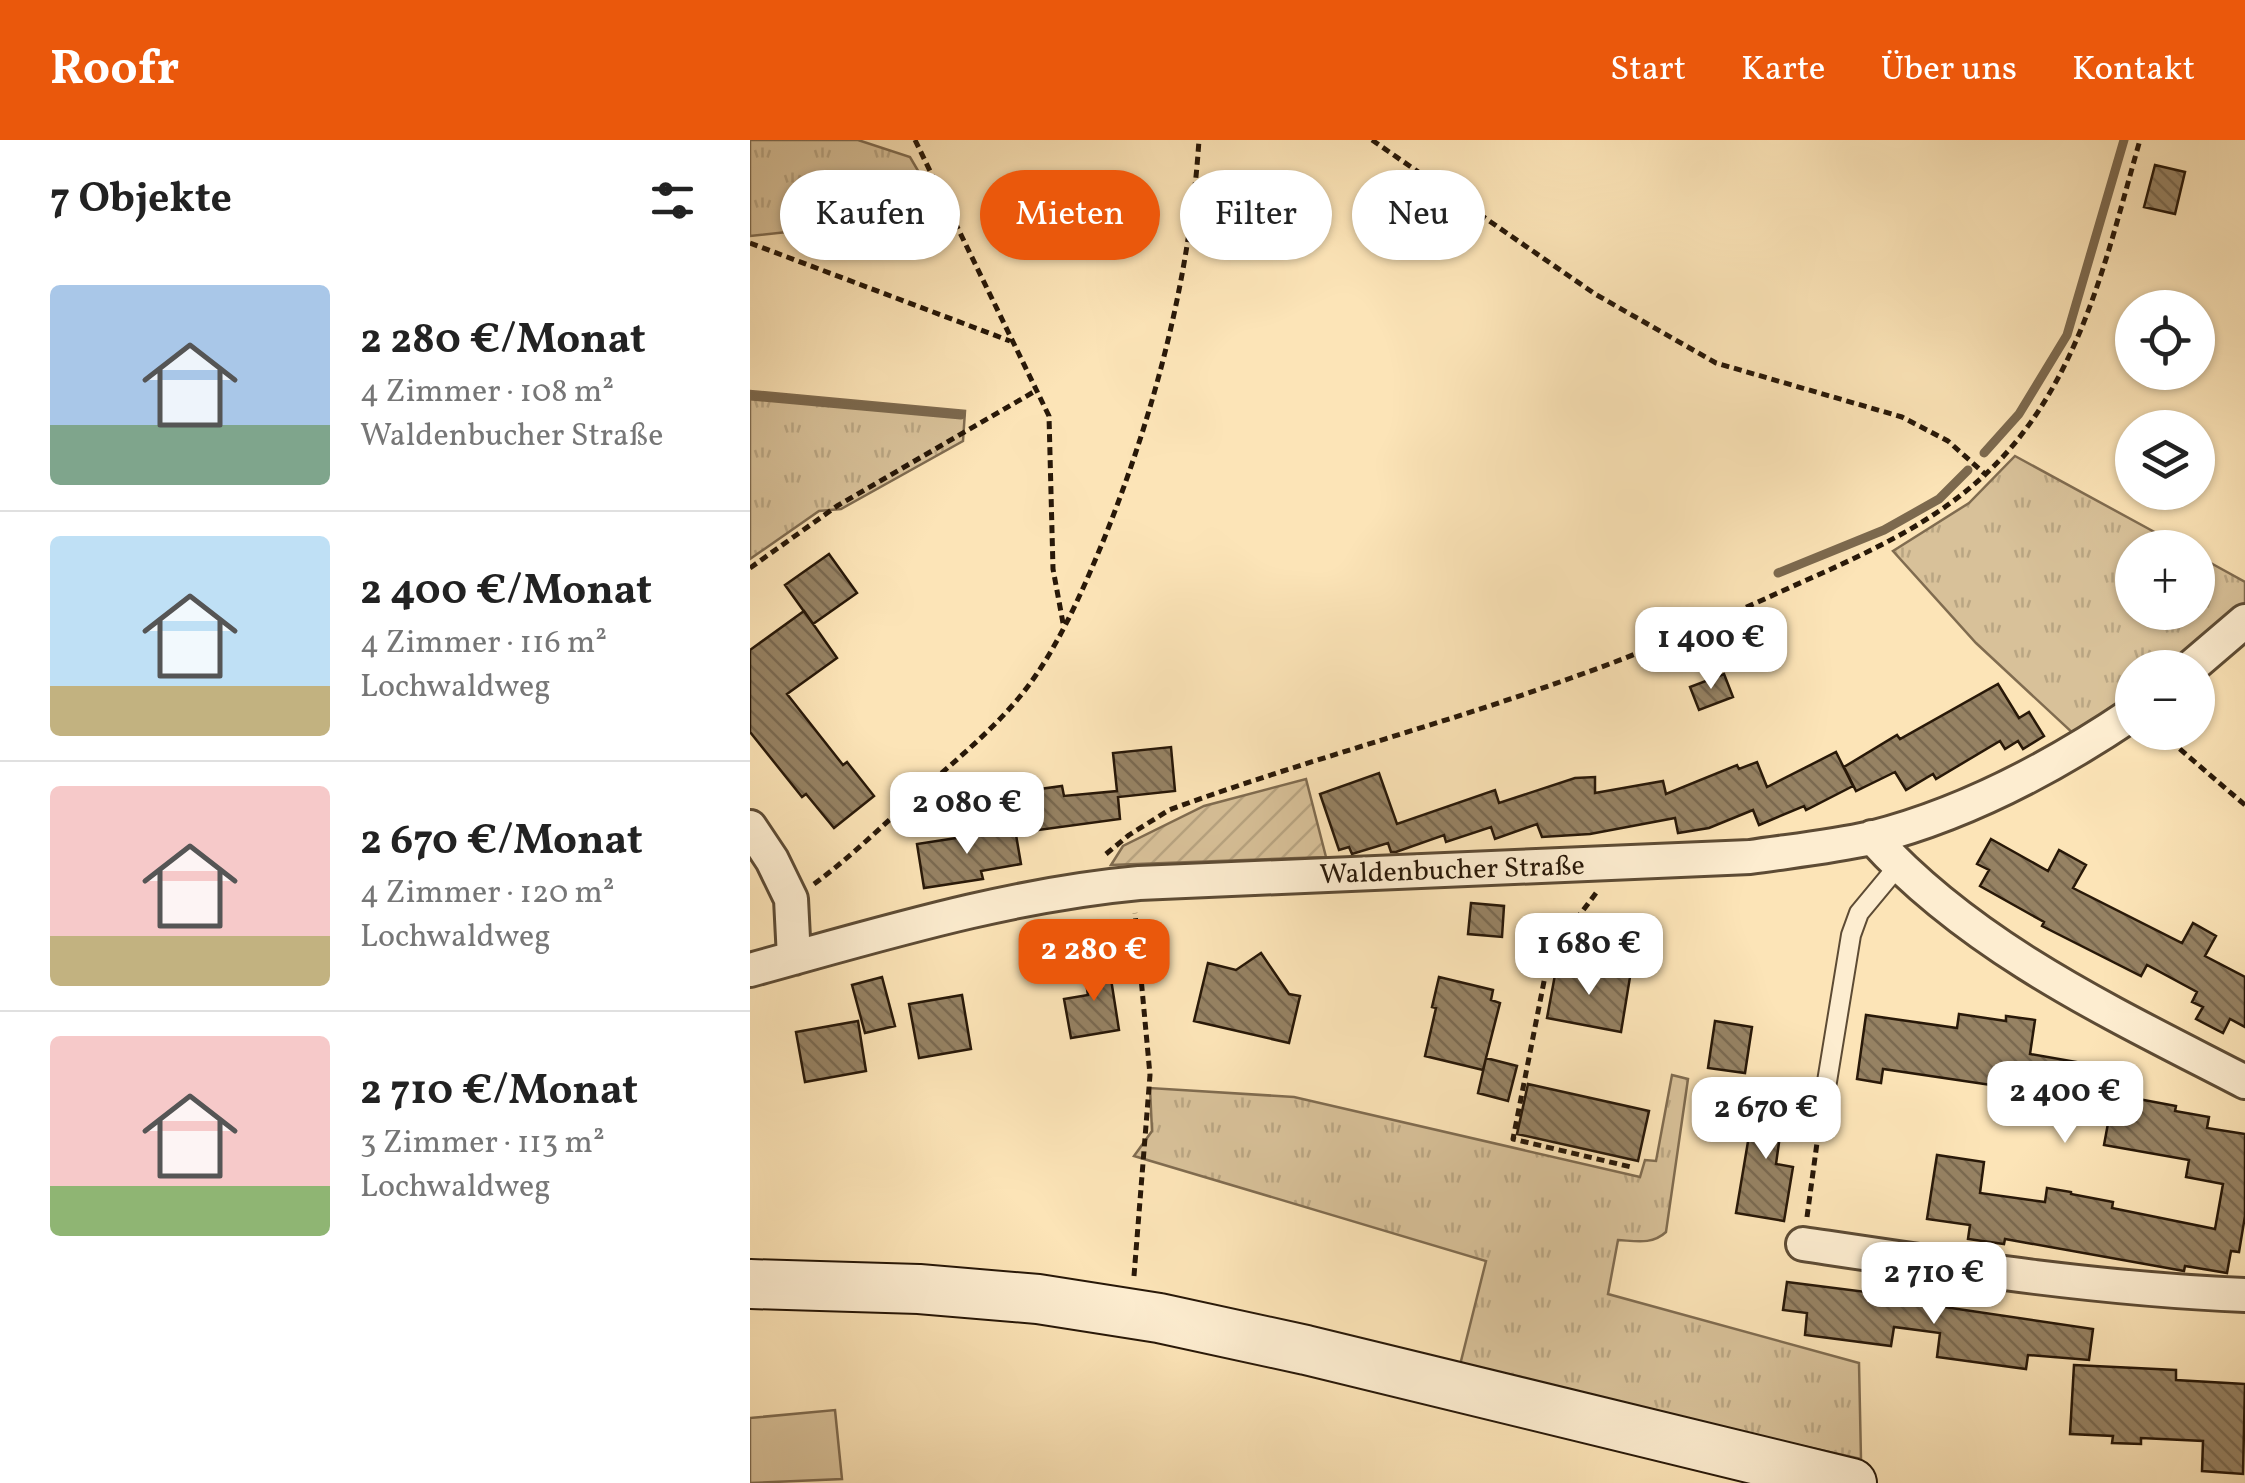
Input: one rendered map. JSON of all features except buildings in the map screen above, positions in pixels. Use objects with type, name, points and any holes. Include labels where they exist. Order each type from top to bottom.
[{"type":"main road","points":[[750,1284],[919,1288],[1128,1314],[1322,1354],[1852,1483]]},
{"type":"street","points":[[2211,650],[2245,621]]},
{"type":"street","name":"Waldenbucher Straße","points":[[750,970],[942,918],[1080,888],[1750,857],[1872,838],[1922,822],[2030,777],[2115,724]]},
{"type":"street","points":[[750,828],[772,860],[791,900],[794,958]]},
{"type":"street","points":[[1872,838],[1898,866],[2026,963],[2245,1082]]},
{"type":"street","points":[[1803,1244],[2091,1284],[2245,1295]]},
{"type":"lane","points":[[1822,1106],[1851,935],[1858,914],[1898,866]]},
{"type":"path","points":[[915,140],[1049,416],[1054,570],[1064,626]]},
{"type":"path","points":[[791,900],[853,853],[998,720],[1036,676],[1064,626],[1122,493],[1154,398],[1192,217],[1199,140]]},
{"type":"path","points":[[1372,140],[1595,294],[1716,363],[1902,417],[1948,441],[1985,474]]},
{"type":"path","points":[[1080,888],[1102,857],[1128,835],[1170,810],[1573,678],[1715,621],[1908,533],[1964,496],[2010,448],[2064,370],[2096,293],[2140,140]]},
{"type":"path","points":[[750,243],[1013,342]]},
{"type":"path","points":[[750,568],[837,506],[1037,390]]},
{"type":"path","points":[[2181,750],[2245,805]]},
{"type":"path","points":[[1615,864],[1549,956],[1513,1139],[1631,1167]]},
{"type":"path","points":[[1128,1314],[1142,1206],[1150,1075],[1131,884]]},
{"type":"path","points":[[1808,1208],[1822,1106]]},
{"type":"green space","points":[[750,140],[858,140],[910,157],[918,170],[780,170],[780,233],[750,236]]},
{"type":"green space","points":[[750,391],[965,411],[963,441],[841,509],[819,511],[750,559]]},
{"type":"green space","points":[[2015,456],[2151,530],[2115,530],[2115,630],[2215,630],[2215,565],[2245,582],[2245,610],[2197,650],[2115,650],[2115,711],[2077,737],[1976,643],[1893,551],[1969,503]]},
{"type":"green space","points":[[1306,779],[1326,857],[1111,865],[1123,846],[1204,806]]},
{"type":"green space","points":[[1672,1075],[1688,1079],[1666,1232],[1649,1241],[1618,1240],[1608,1294],[1859,1363],[1861,1459],[1459,1369],[1486,1261],[1134,1156],[1152,1131],[1150,1088],[1294,1097],[1640,1177],[1645,1160],[1656,1161]]},
{"type":"green space","points":[[835,1410],[842,1479],[750,1483],[750,1418]]},
{"type":"waterway","points":[[1984,453],[2019,414],[2067,335],[2124,140]]},
{"type":"waterway","points":[[750,396],[961,415]]},
{"type":"waterway","points":[[1778,573],[1884,530],[1939,499],[1968,470]]}]
